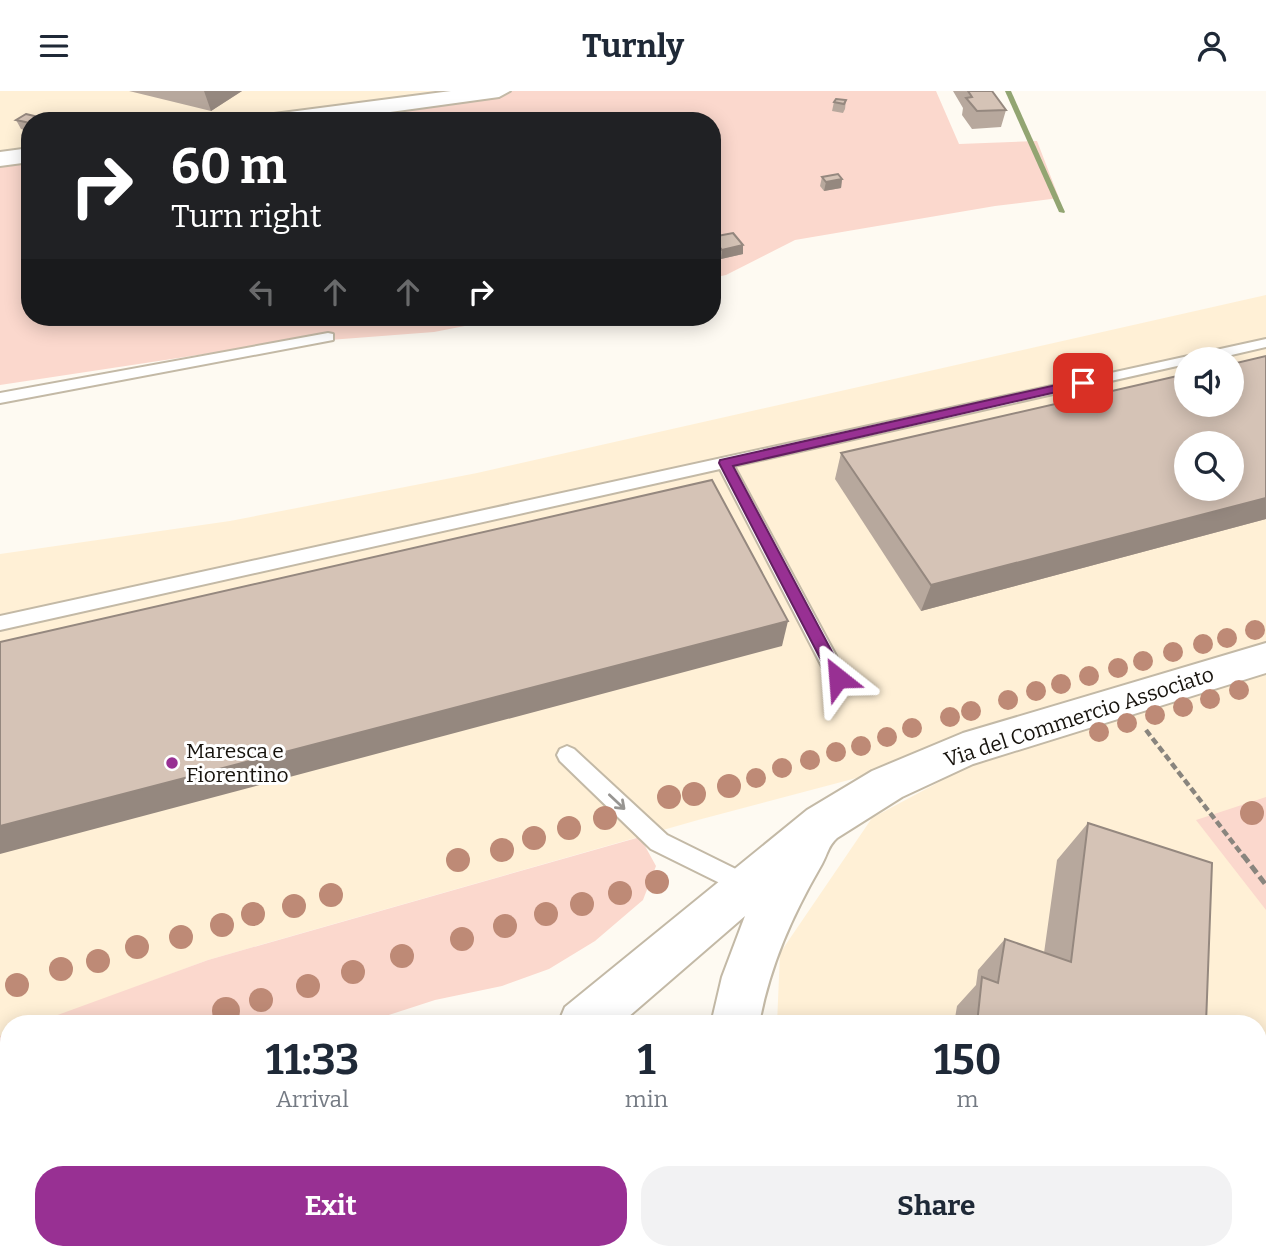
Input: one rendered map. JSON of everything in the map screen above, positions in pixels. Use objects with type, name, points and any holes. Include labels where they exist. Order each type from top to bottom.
[{"type":"street","points":[[342,112],[499,91]]},
{"type":"street","points":[[0,159],[21,156]]},
{"type":"street","name":"Via del Commercio Associato","points":[[593,1015],[822,824],[887,784],[963,750],[1266,658]]},
{"type":"street","name":"Via del Commercio Associato","points":[[737,1015],[741,989],[761,931],[787,879],[822,824]]},
{"type":"lane","points":[[0,398],[328,337]]},
{"type":"lane","points":[[1244,348],[1266,343]]},
{"type":"lane","points":[[0,623],[1174,363]]},
{"type":"lane","points":[[725,463],[838,678]]},
{"type":"lane","points":[[567,755],[659,842],[746,885]]},
{"type":"path","points":[[1124,701],[1266,885]]},
{"type":"shaded area","points":[[0,91],[472,91],[327,112],[21,112],[21,158],[0,161]]},
{"type":"shaded area","points":[[472,91],[936,91],[959,144],[1037,141],[1059,198],[995,206],[795,240],[721,276],[721,112],[327,112]]},
{"type":"shaded area","points":[[21,158],[21,326],[465,326],[434,332],[264,345],[0,385],[0,161]]},
{"type":"shaded area","points":[[1266,295],[1266,1015],[777,1015],[780,953],[872,818],[1034,731],[698,820],[208,960],[60,1015],[0,1015],[0,554],[230,521],[477,473]]},
{"type":"shaded area","points":[[1266,797],[1266,910],[1196,820]]},
{"type":"shaded area","points":[[640,837],[656,866],[643,900],[595,941],[549,969],[502,986],[435,1000],[389,1015],[58,1015],[208,960]]},
{"type":"building","points":[[968,91],[992,91],[1006,110],[977,111],[966,98],[972,97]]},
{"type":"building","points":[[836,99],[846,100],[844,104],[834,102]]},
{"type":"building","points":[[838,174],[842,179],[826,182],[822,177]]},
{"type":"building","points":[[733,233],[743,245],[722,250],[721,235]]},
{"type":"building","points":[[1266,356],[1266,498],[931,585],[841,453],[1174,377],[1174,417],[1244,417],[1244,361]]},
{"type":"building","name":"Maresca e Fiorentino","points":[[712,480],[788,621],[0,826],[0,642]]},
{"type":"building","points":[[1088,823],[1212,863],[1206,1015],[978,1015],[982,977],[998,983],[1005,939],[1071,962]]},
{"type":"waterway","points":[[1008,91],[1062,212]]},
{"type":"place","name":"Maresca e Fiorentino","points":[[172,763]]},
{"type":"route","points":[[838,678],[725,463],[797,444],[1083,383]]}]
